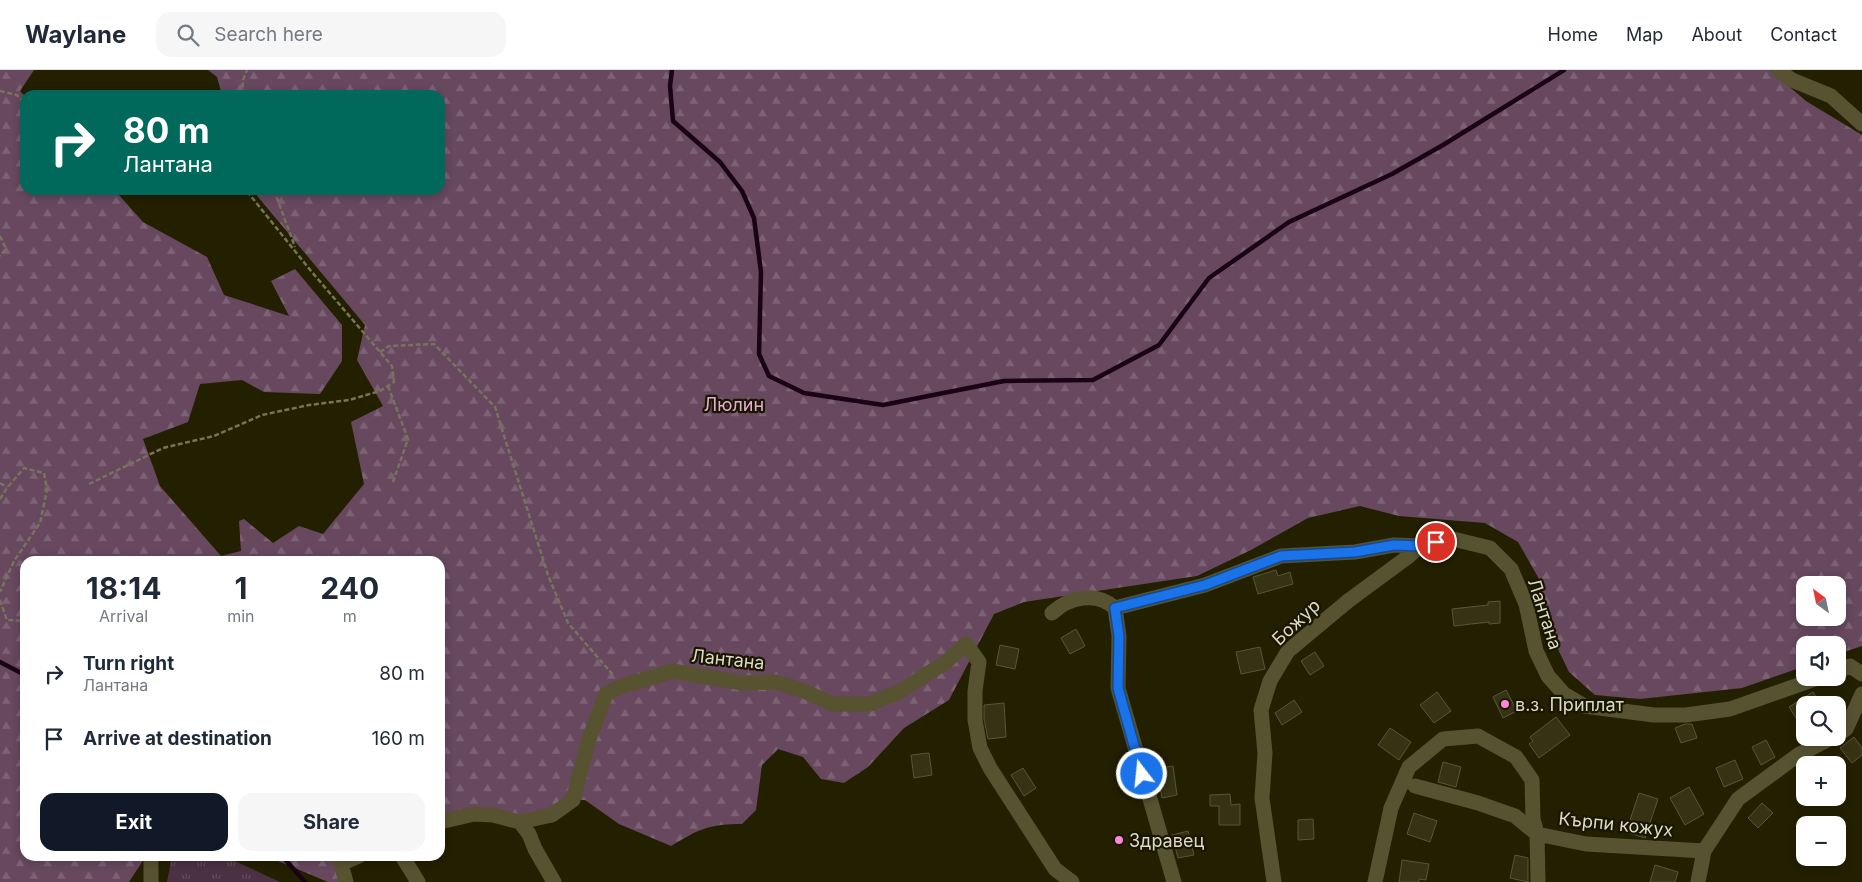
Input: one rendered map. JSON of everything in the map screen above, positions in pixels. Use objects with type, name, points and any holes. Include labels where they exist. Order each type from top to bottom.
[{"type":"street","points":[[1778,70],[1792,80],[1831,96],[1862,124]]},
{"type":"street","name":"Лантана","points":[[1115,608],[1205,585],[1281,556],[1355,552],[1394,545],[1420,546],[1453,539],[1490,548],[1511,569],[1526,604],[1536,651],[1548,676],[1564,694],[1584,706],[1654,715],[1686,715],[1730,709],[1796,686]]},
{"type":"street","name":"Божур","points":[[1274,882],[1262,798],[1266,753],[1261,710],[1270,681],[1288,651],[1348,601],[1420,546]]},
{"type":"street","points":[[1052,613],[1061,605],[1079,598],[1108,601],[1115,608],[1119,636],[1118,688],[1174,882]]},
{"type":"street","name":"Лантана","points":[[606,694],[620,687],[673,672],[742,683],[777,682],[833,704],[870,704],[902,691],[946,662],[966,644],[979,662],[975,691],[975,720],[980,748],[990,768],[1055,869],[1072,882]]},
{"type":"street","points":[[1846,668],[1850,666],[1862,674]]},
{"type":"street","points":[[445,821],[474,814],[493,815],[520,822],[552,815],[572,800],[589,739],[606,694],[618,680]]},
{"type":"street","points":[[1846,729],[1862,694]]},
{"type":"street","points":[[1375,882],[1376,870],[1391,808],[1409,767],[1443,739],[1478,736],[1516,757],[1532,780],[1532,819],[1537,834],[1538,882]]},
{"type":"street","points":[[1698,882],[1704,851],[1738,799],[1798,755],[1815,746]]},
{"type":"street","name":"Кърпи кожух","points":[[1415,786],[1478,803],[1515,816],[1537,834],[1586,844],[1704,851]]},
{"type":"street","points":[[520,822],[529,834],[534,849],[554,882]]},
{"type":"street","points":[[151,861],[151,882]]},
{"type":"street","points":[[340,861],[346,882]]},
{"type":"street","points":[[405,861],[418,882]]},
{"type":"path","points":[[242,90],[243,80],[247,70]]},
{"type":"path","points":[[0,91],[16,95],[20,99]]},
{"type":"path","points":[[90,484],[163,448],[214,436],[262,415],[309,405],[349,400],[380,391],[394,382],[392,366],[250,195]]},
{"type":"path","points":[[276,195],[296,252]]},
{"type":"path","points":[[0,236],[6,249],[0,256]]},
{"type":"path","points":[[380,352],[389,346],[434,344],[495,407],[548,575],[568,623],[618,680]]},
{"type":"path","points":[[388,386],[408,438],[393,482]]},
{"type":"path","points":[[0,499],[24,468],[44,473],[47,490],[40,523],[14,561],[0,592]]},
{"type":"path","points":[[0,483],[7,488]]},
{"type":"path","points":[[0,600],[7,620],[20,621]]},
{"type":"green space","name":"Люлин","points":[[0,70],[34,70],[20,90],[20,195],[119,195],[143,222],[207,257],[224,295],[289,316],[271,281],[295,269],[342,325],[342,361],[320,394],[264,392],[242,380],[200,384],[188,422],[143,439],[160,486],[221,556],[20,556],[20,861],[143,861],[129,882],[0,882]]},
{"type":"green space","name":"Люлин","points":[[208,70],[1770,70],[1806,101],[1862,135],[1862,646],[1846,651],[1846,636],[1796,636],[1796,669],[1742,688],[1640,699],[1595,695],[1569,672],[1555,643],[1542,604],[1539,579],[1518,542],[1485,523],[1399,516],[1360,506],[1308,518],[1251,550],[1197,576],[1024,602],[994,614],[949,700],[904,728],[868,767],[844,783],[821,779],[803,757],[778,749],[762,765],[756,810],[742,824],[712,826],[689,835],[671,846],[619,824],[585,800],[572,800],[526,820],[445,820],[445,556],[221,556],[241,551],[239,521],[244,519],[273,543],[299,526],[323,534],[364,484],[351,422],[383,406],[357,360],[365,325],[257,195],[445,195],[445,90],[221,90],[217,77]]},
{"type":"green space","points":[[171,861],[235,861],[280,882],[167,882]]},
{"type":"green space","points":[[278,861],[353,861],[343,882],[328,882]]},
{"type":"building","points":[[1276,570],[1278,576],[1290,572],[1293,584],[1258,594],[1253,577]]},
{"type":"building","points":[[1500,601],[1500,623],[1489,624],[1489,622],[1454,626],[1452,609],[1488,605],[1488,602]]},
{"type":"building","points":[[1076,629],[1085,646],[1070,654],[1061,638]]},
{"type":"building","points":[[1000,645],[1019,649],[1015,669],[996,665]]},
{"type":"building","points":[[1260,647],[1265,669],[1241,674],[1236,652]]},
{"type":"building","points":[[1315,652],[1324,666],[1310,675],[1301,661]]},
{"type":"building","name":"в.з. Приплат","points":[[1506,690],[1517,711],[1503,718],[1493,697]]},
{"type":"building","points":[[1437,692],[1451,711],[1434,723],[1420,705]]},
{"type":"building","points":[[1813,692],[1815,696],[1807,696]]},
{"type":"building","points":[[1294,700],[1302,712],[1282,725],[1275,713]]},
{"type":"building","points":[[1004,703],[1006,737],[988,739],[984,719],[984,705]]},
{"type":"building","points":[[1796,703],[1796,718],[1789,707]]},
{"type":"building","points":[[1556,717],[1570,735],[1539,758],[1529,744],[1533,741],[1530,737]]},
{"type":"building","points":[[1685,724],[1692,724],[1697,738],[1681,743],[1675,728]]},
{"type":"building","points":[[1390,728],[1411,742],[1399,760],[1378,745]]},
{"type":"building","points":[[1854,737],[1862,748],[1862,755],[1852,763],[1840,748],[1846,746],[1846,743]]},
{"type":"building","points":[[1766,740],[1775,757],[1761,765],[1752,747]]},
{"type":"building","points":[[929,753],[932,775],[914,778],[911,755]]},
{"type":"building","points":[[1735,760],[1743,779],[1724,787],[1716,768]]},
{"type":"building","points":[[1443,762],[1461,767],[1456,787],[1438,782]]},
{"type":"building","points":[[1173,766],[1177,795],[1162,798],[1157,768]]},
{"type":"building","points":[[1023,768],[1036,788],[1024,796],[1011,775]]},
{"type":"building","points":[[1689,787],[1704,814],[1685,825],[1670,798]]},
{"type":"building","points":[[1639,793],[1658,799],[1645,838],[1626,832]]},
{"type":"building","points":[[1230,794],[1231,805],[1240,804],[1240,825],[1219,825],[1219,806],[1210,806],[1210,795]]},
{"type":"building","points":[[1762,803],[1773,813],[1758,828],[1748,818]]},
{"type":"building","points":[[1414,813],[1437,821],[1430,842],[1407,834]]},
{"type":"building","points":[[1313,819],[1314,839],[1298,840],[1298,820]]},
{"type":"building","points":[[1188,831],[1194,855],[1178,858],[1172,835]]},
{"type":"building","points":[[1515,855],[1528,858],[1528,882],[1510,878]]},
{"type":"building","points":[[1402,860],[1429,864],[1426,880],[1419,879],[1419,882],[1399,882]]},
{"type":"building","points":[[1655,865],[1678,872],[1675,882],[1650,882]]},
{"type":"waterway","points":[[672,70],[670,86],[673,121],[720,162],[742,191],[754,218],[761,272],[759,354],[769,376],[804,393],[883,405],[1004,381],[1093,380],[1159,345],[1209,278],[1289,222],[1392,174],[1443,145],[1564,70]]},
{"type":"waterway","points":[[0,662],[20,672]]},
{"type":"waterway","points":[[286,861],[305,882]]},
{"type":"place","name":"в.з. Приплат","points":[[1505,704]]},
{"type":"place","name":"Здравец","points":[[1119,840]]},
{"type":"route","points":[[1142,774],[1118,688],[1119,636],[1115,608],[1205,585],[1281,556],[1355,552],[1394,545],[1420,546],[1436,542]]}]
